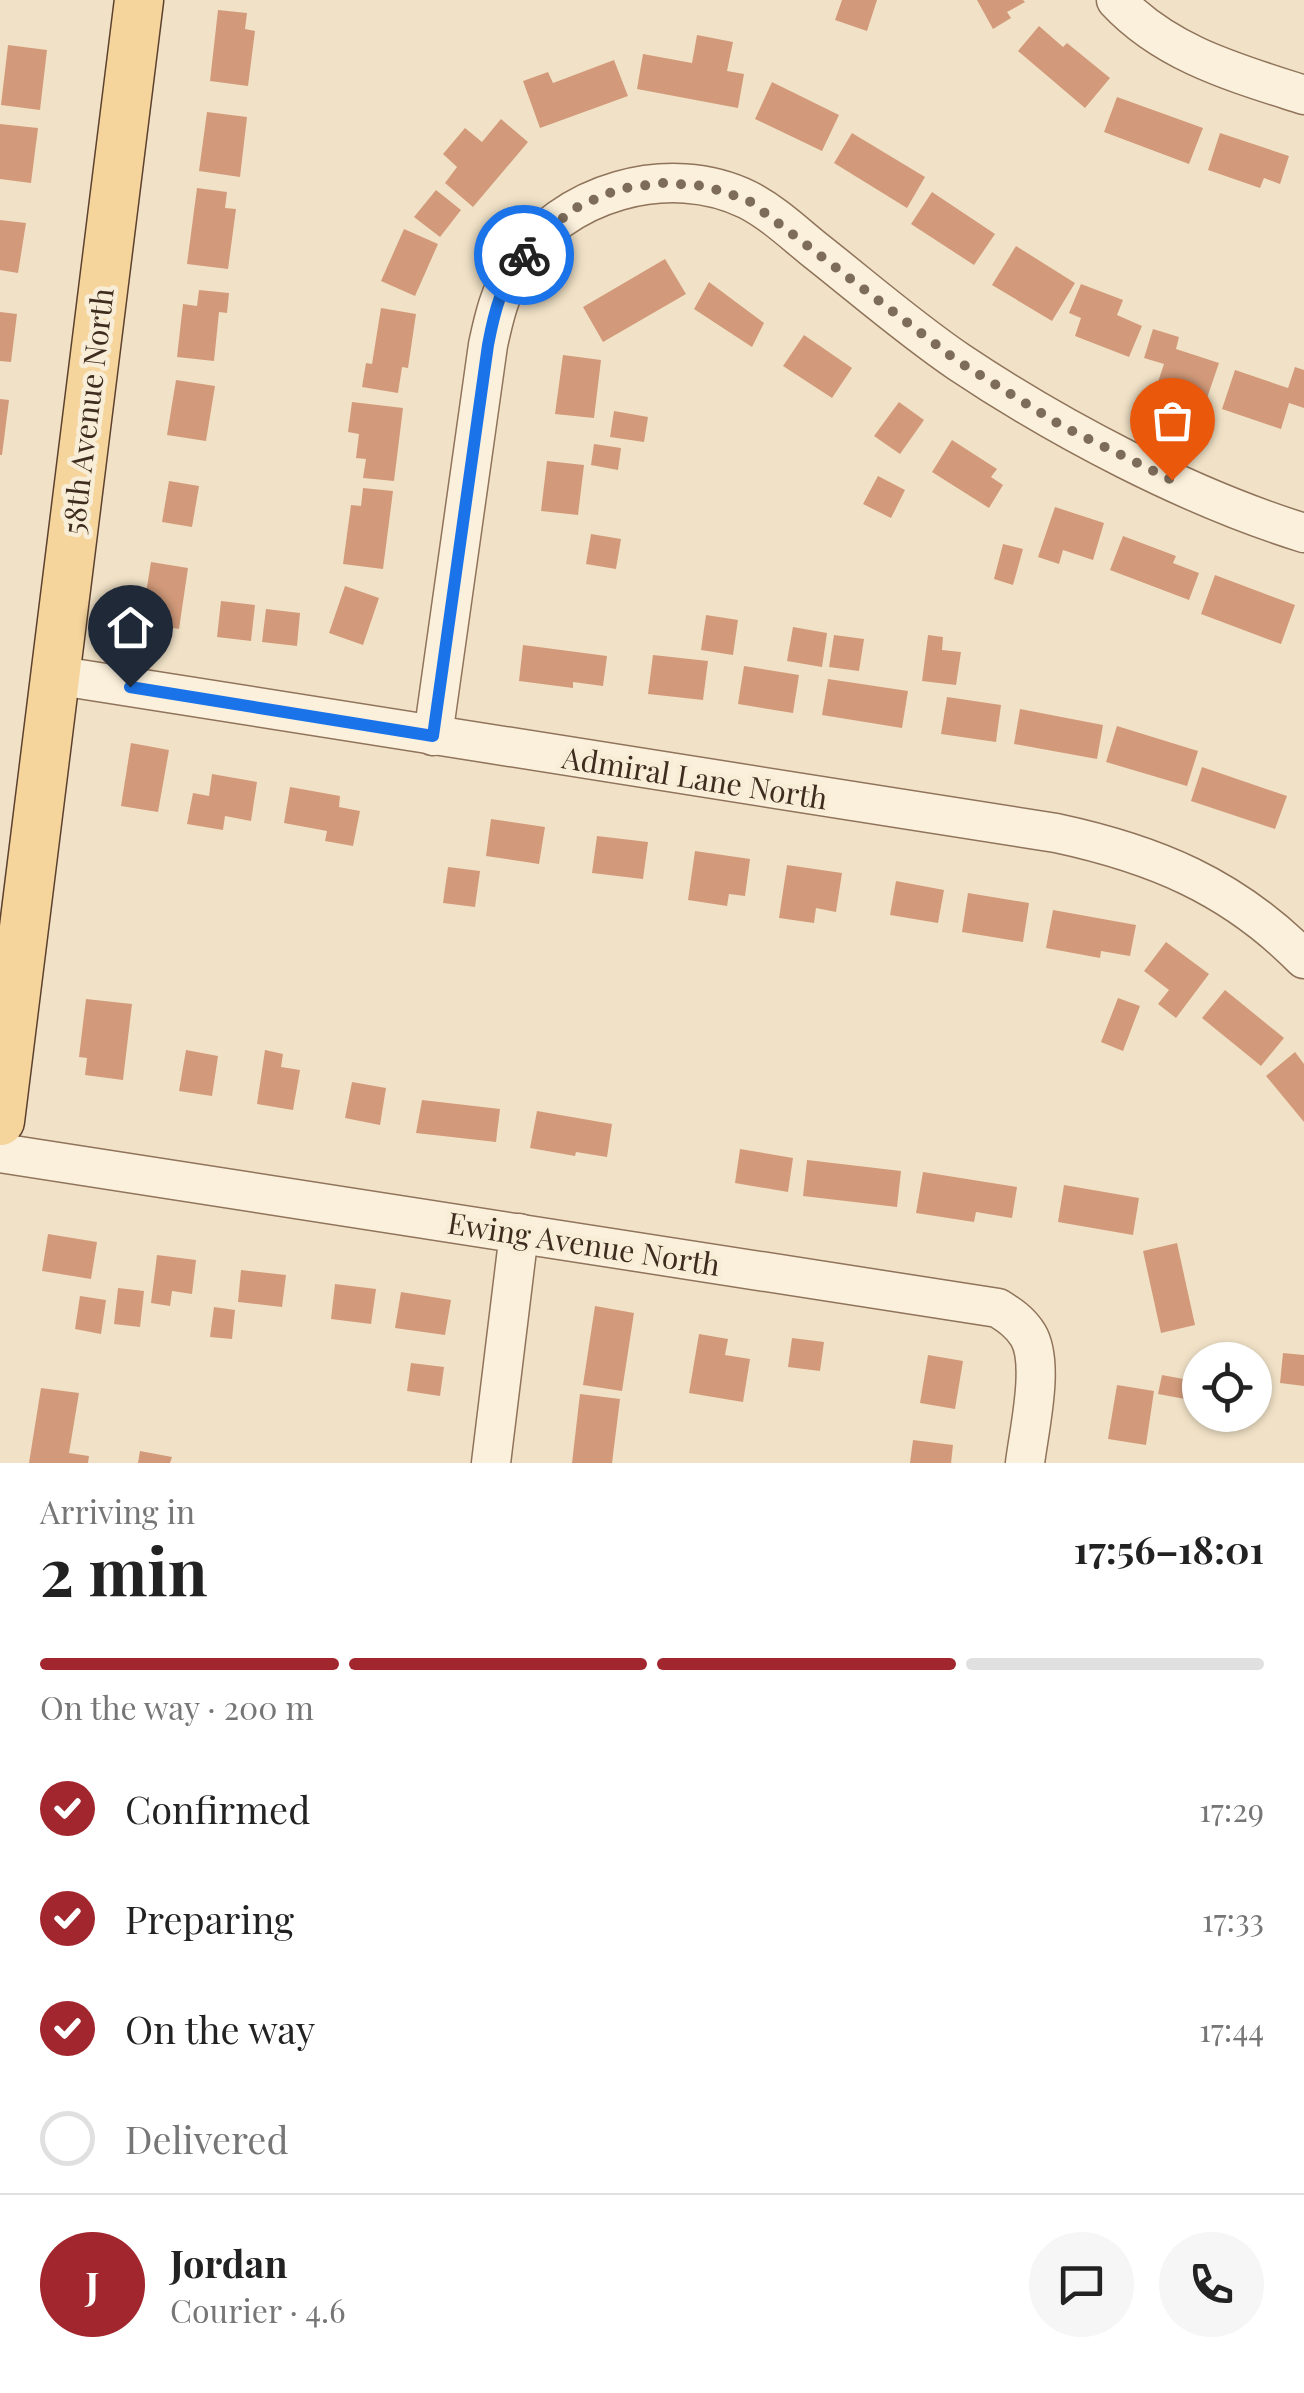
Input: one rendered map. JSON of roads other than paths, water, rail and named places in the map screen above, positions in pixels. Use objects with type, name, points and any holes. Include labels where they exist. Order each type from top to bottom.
[{"type":"main road","name":"58th Avenue North","points":[[0,1120],[10,954],[54,675],[140,0]]},
{"type":"street","points":[[1116,0],[1173,46],[1228,71],[1304,95]]},
{"type":"street","points":[[433,736],[497,303],[516,264],[544,232],[579,206],[619,189],[662,183],[705,186],[748,200],[956,360],[1062,426],[1172,480],[1304,533]]},
{"type":"street","name":"Admiral Lane North","points":[[54,675],[1056,833],[1119,847],[1181,870],[1238,902],[1304,959]]},
{"type":"street","name":"Ewing Avenue North","points":[[0,1153],[998,1308],[1016,1320],[1030,1337],[1037,1359],[1025,1463]]},
{"type":"street","points":[[491,1463],[518,1233]]}]
